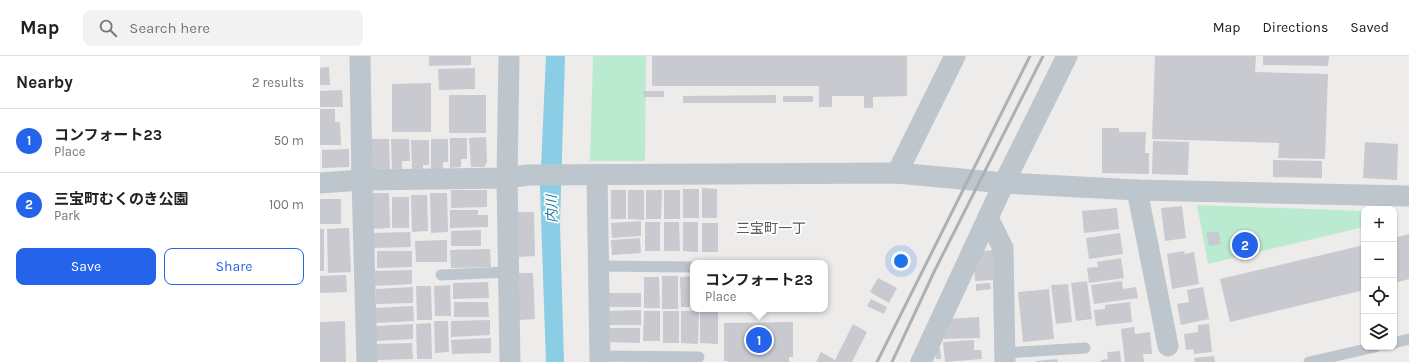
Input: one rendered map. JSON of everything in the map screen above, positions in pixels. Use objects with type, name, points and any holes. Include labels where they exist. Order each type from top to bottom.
[{"type":"street","points":[[360,56],[367,362]]},
{"type":"street","points":[[509,56],[507,178],[510,362]]},
{"type":"street","points":[[897,173],[955,56]]},
{"type":"street","points":[[921,362],[1004,183],[1067,56]]},
{"type":"street","points":[[320,183],[362,180],[507,178],[528,174],[897,173],[1004,183],[1137,190],[1409,196]]},
{"type":"street","points":[[597,175],[600,359]]},
{"type":"street","points":[[1137,190],[1168,346]]},
{"type":"street","points":[[988,218],[1003,248],[1005,358]]},
{"type":"lane","points":[[598,266],[690,267]]},
{"type":"lane","points":[[441,274],[508,272]]},
{"type":"lane","points":[[1397,342],[1409,339]]},
{"type":"lane","points":[[1005,358],[1085,348]]},
{"type":"lane","points":[[1309,362],[1362,350]]},
{"type":"lane","points":[[600,359],[699,357]]},
{"type":"green space","points":[[593,56],[646,56],[645,161],[590,161]]},
{"type":"green space","points":[[1197,205],[1361,211],[1361,228],[1208,264]]},
{"type":"water","name":"内川","points":[[546,56],[565,56],[560,224],[564,362],[546,362],[540,189]]},
{"type":"building","points":[[429,56],[471,56],[471,65],[429,66]]},
{"type":"building","points":[[652,56],[907,56],[907,96],[873,97],[873,108],[864,108],[864,96],[832,96],[832,107],[819,107],[819,86],[652,86]]},
{"type":"building","points":[[1155,56],[1256,56],[1255,72],[1328,74],[1325,159],[1278,158],[1279,143],[1152,139]]},
{"type":"building","points":[[1263,56],[1329,56],[1328,66],[1263,65]]},
{"type":"building","points":[[329,67],[330,85],[320,85],[320,68]]},
{"type":"building","points":[[475,68],[475,89],[439,90],[438,69]]},
{"type":"building","points":[[431,83],[431,132],[392,132],[392,84]]},
{"type":"building","points":[[342,90],[343,107],[320,107],[320,91]]},
{"type":"building","points":[[643,91],[664,91],[664,97],[644,97]]},
{"type":"building","points":[[449,95],[486,95],[486,133],[449,133]]},
{"type":"building","points":[[776,95],[776,103],[683,103],[683,96]]},
{"type":"building","points":[[783,96],[813,96],[813,102],[783,102]]},
{"type":"building","points":[[320,109],[335,109],[335,122],[340,122],[341,145],[320,145]]},
{"type":"building","points":[[1102,128],[1119,128],[1119,132],[1146,132],[1145,153],[1149,153],[1149,174],[1102,173]]},
{"type":"building","points":[[486,137],[487,162],[484,167],[471,167],[469,138]]},
{"type":"building","points":[[450,138],[467,138],[467,159],[461,159],[461,167],[450,168]]},
{"type":"building","points":[[371,139],[389,139],[390,170],[372,170]]},
{"type":"building","points":[[391,139],[409,139],[410,161],[402,161],[402,170],[392,170]]},
{"type":"building","points":[[431,139],[448,139],[448,162],[443,162],[443,169],[431,169]]},
{"type":"building","points":[[411,140],[429,140],[429,165],[423,165],[423,169],[412,170]]},
{"type":"building","points":[[1153,141],[1189,142],[1188,175],[1152,174]]},
{"type":"building","points":[[1365,142],[1398,144],[1397,180],[1363,178]]},
{"type":"building","points":[[349,149],[349,167],[322,168],[322,150]]},
{"type":"building","points":[[1273,160],[1322,161],[1322,178],[1273,177]]},
{"type":"building","points":[[702,188],[717,189],[717,218],[702,218]]},
{"type":"building","points":[[683,189],[699,189],[699,218],[683,218]]},
{"type":"building","points":[[451,190],[487,190],[487,207],[451,208]]},
{"type":"building","points":[[611,190],[626,190],[626,219],[611,219]]},
{"type":"building","points":[[628,190],[644,190],[644,220],[628,219]]},
{"type":"building","points":[[646,190],[662,190],[661,219],[646,219]]},
{"type":"building","points":[[664,190],[680,190],[680,219],[664,219]]},
{"type":"building","points":[[373,193],[389,193],[390,228],[370,229]]},
{"type":"building","points":[[430,193],[447,193],[448,232],[431,233]]},
{"type":"building","points":[[411,195],[427,195],[428,231],[412,232]]},
{"type":"building","points":[[392,197],[409,197],[409,228],[392,228]]},
{"type":"building","points":[[320,199],[341,199],[341,224],[320,224]]},
{"type":"building","points":[[1182,206],[1186,238],[1165,241],[1161,208]]},
{"type":"building","points":[[1117,208],[1119,229],[1084,233],[1082,211]]},
{"type":"building","points":[[450,210],[478,210],[478,215],[488,215],[488,227],[450,228]]},
{"type":"building","points":[[517,212],[534,212],[535,256],[518,257]]},
{"type":"building","points":[[641,221],[641,236],[612,238],[611,223]]},
{"type":"building","points":[[645,222],[660,222],[660,251],[645,251]]},
{"type":"building","points":[[664,222],[679,222],[680,251],[664,251]]},
{"type":"building","points":[[683,222],[698,222],[698,252],[683,251]]},
{"type":"building","points":[[702,223],[718,223],[718,252],[702,252]]},
{"type":"building","points":[[349,228],[351,272],[328,273],[327,229]]},
{"type":"building","points":[[320,229],[324,229],[324,271],[320,271]]},
{"type":"building","points":[[481,230],[481,246],[451,246],[451,231]]},
{"type":"building","points":[[1218,231],[1221,244],[1209,246],[1206,233]]},
{"type":"building","points":[[410,232],[411,247],[373,248],[373,233]]},
{"type":"building","points":[[1120,233],[1123,254],[1089,259],[1086,238]]},
{"type":"building","points":[[1409,234],[1409,279],[1397,282],[1397,242],[1397,237]]},
{"type":"building","points":[[640,238],[641,253],[612,255],[611,240]]},
{"type":"building","points":[[447,240],[447,262],[416,262],[415,241]]},
{"type":"building","points":[[1361,246],[1361,291],[1230,322],[1220,279]]},
{"type":"building","points":[[490,249],[491,267],[451,268],[450,250]]},
{"type":"building","points":[[994,250],[996,280],[975,281],[974,263],[979,262],[981,251]]},
{"type":"building","points":[[377,251],[412,251],[412,267],[377,268]]},
{"type":"building","points":[[1184,251],[1185,254],[1194,252],[1199,284],[1172,289],[1167,254]]},
{"type":"building","points":[[1121,258],[1124,278],[1089,283],[1087,268],[1098,267],[1097,262]]},
{"type":"building","points":[[412,270],[412,284],[375,286],[374,271]]},
{"type":"building","points":[[516,273],[533,273],[535,319],[518,320]]},
{"type":"building","points":[[346,275],[347,292],[320,293],[320,276]]},
{"type":"building","points":[[662,276],[678,276],[678,309],[662,309]]},
{"type":"building","points":[[690,276],[690,307],[681,307],[680,277]]},
{"type":"building","points":[[644,277],[659,277],[660,308],[644,308]]},
{"type":"building","points":[[878,278],[897,288],[889,303],[870,292]]},
{"type":"building","points":[[1087,281],[1092,319],[1076,321],[1071,283]]},
{"type":"building","points":[[1122,281],[1123,289],[1136,287],[1138,298],[1094,304],[1091,285]]},
{"type":"building","points":[[488,282],[489,298],[453,299],[453,283]]},
{"type":"building","points":[[990,283],[991,289],[976,291],[976,284]]},
{"type":"building","points":[[1068,284],[1072,322],[1056,324],[1051,285]]},
{"type":"building","points":[[450,285],[451,316],[435,316],[434,286]]},
{"type":"building","points":[[416,286],[431,286],[432,320],[417,320]]},
{"type":"building","points":[[413,287],[413,303],[376,304],[376,289]]},
{"type":"building","points":[[1203,287],[1209,319],[1181,325],[1177,304],[1189,302],[1187,290]]},
{"type":"building","points":[[1049,289],[1054,339],[1023,342],[1018,292]]},
{"type":"building","points":[[606,293],[641,293],[641,307],[606,307]]},
{"type":"building","points":[[871,299],[887,307],[884,314],[867,306]]},
{"type":"building","points":[[454,302],[488,302],[489,317],[454,317]]},
{"type":"building","points":[[1130,302],[1132,322],[1096,326],[1094,310],[1105,309],[1105,305]]},
{"type":"building","points":[[413,306],[414,321],[376,323],[375,308]]},
{"type":"building","points":[[641,310],[641,325],[606,325],[606,311]]},
{"type":"building","points":[[644,311],[660,311],[660,341],[643,341]]},
{"type":"building","points":[[663,311],[679,311],[679,343],[663,343]]},
{"type":"building","points":[[681,311],[699,312],[698,344],[681,343]]},
{"type":"building","points":[[700,312],[718,312],[718,344],[700,343]]},
{"type":"building","points":[[979,317],[980,338],[944,339],[944,331],[948,331],[948,319]]},
{"type":"building","points":[[490,320],[490,335],[451,337],[451,321]]},
{"type":"building","points":[[345,321],[346,362],[320,362],[320,322]]},
{"type":"building","points":[[434,321],[448,321],[449,352],[435,353]]},
{"type":"building","points":[[793,322],[793,357],[789,357],[789,362],[724,361],[724,323]]},
{"type":"building","points":[[431,323],[432,359],[417,359],[416,324]]},
{"type":"building","points":[[413,324],[413,339],[376,341],[376,326]]},
{"type":"building","points":[[853,324],[867,332],[852,362],[816,362],[821,352],[835,360]]},
{"type":"building","points":[[1209,324],[1212,352],[1194,354],[1193,349],[1186,350],[1184,334],[1198,332],[1198,325]]},
{"type":"building","points":[[1134,327],[1135,334],[1150,332],[1152,354],[1143,354],[1144,362],[1125,362],[1121,329]]},
{"type":"building","points":[[606,328],[640,328],[640,343],[606,342]]},
{"type":"building","points":[[491,338],[491,353],[452,354],[451,340]]},
{"type":"building","points":[[974,340],[974,350],[981,350],[982,359],[945,362],[943,342]]},
{"type":"building","points":[[412,343],[413,359],[377,360],[377,344]]},
{"type":"building","points":[[936,348],[940,348],[941,359],[936,359]]},
{"type":"building","points":[[1120,351],[1121,362],[1101,362],[1101,360],[1108,359],[1107,352]]},
{"type":"building","points":[[1214,356],[1215,362],[1195,362],[1194,358]]},
{"type":"building","points":[[1057,359],[1058,362],[1036,362],[1036,361]]},
{"type":"railway","points":[[877,362],[1030,56]]},
{"type":"railway","points":[[892,362],[934,272],[1043,56]]},
{"type":"place","name":"三宝町むくのき公園","points":[[1245,245]]},
{"type":"place","name":"コンフォート23","points":[[759,340]]},
{"type":"district","name":"三宝町一丁","points":[[771,228]]}]
